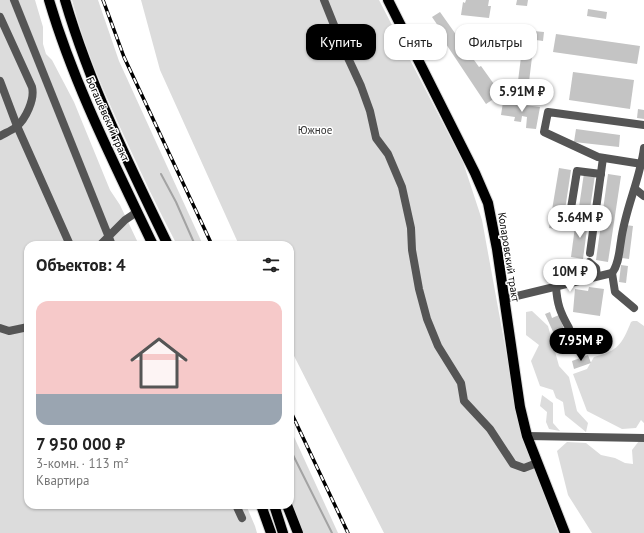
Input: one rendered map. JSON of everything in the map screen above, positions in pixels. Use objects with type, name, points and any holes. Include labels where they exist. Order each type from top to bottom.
[{"type":"main road","name":"Богашёвский тракт","points":[[49,0],[79,84],[151,241]]},
{"type":"main road","name":"Богашёвский тракт","points":[[65,0],[75,35],[97,91],[166,241]]},
{"type":"main road","name":"Коларовский тракт","points":[[388,0],[488,203],[520,407],[527,436],[565,533]]},
{"type":"main road","points":[[263,509],[270,530]]},
{"type":"main road","points":[[275,509],[283,533]]},
{"type":"main road","points":[[289,509],[298,533]]},
{"type":"street","points":[[14,0],[110,241]]},
{"type":"street","points":[[324,0],[342,45],[361,86],[370,111],[376,138],[388,154],[402,187],[411,228],[412,250],[419,289],[427,319],[438,346],[461,383],[464,401],[490,429],[512,464],[524,468],[537,463]]},
{"type":"street","points":[[0,17],[33,91],[29,107],[17,126],[0,136]]},
{"type":"street","points":[[0,81],[17,126],[68,241]]},
{"type":"street","points":[[642,164],[598,157],[544,132],[548,112],[644,125]]},
{"type":"street","points":[[634,308],[615,292],[612,273],[617,265],[624,220],[642,164],[644,148]]},
{"type":"street","points":[[590,253],[603,158]]},
{"type":"street","points":[[568,227],[577,171],[600,174]]},
{"type":"street","points":[[635,189],[644,196]]},
{"type":"street","points":[[104,241],[137,212]]},
{"type":"street","points":[[589,262],[596,268],[597,276]]},
{"type":"street","points":[[504,299],[612,273]]},
{"type":"street","points":[[556,286],[559,310],[569,328]]},
{"type":"street","points":[[1,331],[14,331],[24,328]]},
{"type":"street","points":[[527,436],[644,438]]},
{"type":"street","points":[[238,509],[242,518]]},
{"type":"green space","points":[[0,0],[35,0],[43,27],[43,44],[46,54],[52,60],[74,102],[110,190],[120,205],[137,241],[24,241],[24,509],[248,509],[257,533],[0,533]]},
{"type":"green space","points":[[72,0],[98,0],[119,61],[201,241],[175,241],[143,177],[102,86],[88,52]]},
{"type":"green space","name":"Южное","points":[[141,0],[379,0],[391,24],[384,24],[384,60],[410,60],[463,162],[482,220],[520,428],[558,533],[384,533],[294,356],[294,241],[237,241],[160,70]]},
{"type":"green space","points":[[532,311],[548,326],[559,366],[569,377],[577,411],[588,423],[586,432],[565,415],[563,402],[556,398],[553,390],[540,386],[531,361],[539,345],[526,335],[526,312]]},
{"type":"green space","points":[[637,321],[644,326],[644,423],[641,420],[636,428],[622,429],[587,411],[573,374],[587,369],[594,357],[609,352],[618,346],[625,336],[631,322]]},
{"type":"green space","points":[[542,395],[553,403],[553,423],[560,431],[549,429],[546,422],[547,412],[540,406]]},
{"type":"green space","points":[[294,437],[338,533],[302,533],[293,509]]},
{"type":"green space","points":[[639,441],[644,442],[644,533],[592,533],[568,495],[557,451],[567,442],[586,443],[601,455],[615,458],[625,463],[633,464],[632,450]]},
{"type":"building","points":[[466,0],[489,0],[488,6],[491,6],[489,18],[461,15],[463,2],[465,3]]},
{"type":"building","points":[[517,0],[528,0],[527,6],[516,5]]},
{"type":"building","points":[[588,9],[607,12],[606,19],[587,16]]},
{"type":"building","points":[[440,12],[455,33],[455,58],[447,46],[447,24],[437,24],[432,17]]},
{"type":"building","points":[[537,31],[544,32],[543,41],[537,40]]},
{"type":"building","points":[[556,34],[640,46],[637,64],[553,52]]},
{"type":"building","points":[[457,60],[474,60],[479,67],[481,66],[501,94],[486,104]]},
{"type":"building","points":[[521,60],[532,60],[528,90],[517,89]]},
{"type":"building","points":[[573,72],[634,80],[630,109],[569,100]]},
{"type":"building","points":[[503,102],[540,107],[536,129],[526,128],[527,117],[522,116],[521,122],[514,121],[515,117],[501,115]]},
{"type":"building","points":[[638,109],[644,110],[644,119],[637,118]]},
{"type":"building","points":[[576,129],[620,135],[619,147],[574,142]]},
{"type":"building","points":[[559,168],[571,170],[562,230],[549,228]]},
{"type":"building","points":[[584,173],[595,175],[589,216],[578,214]]},
{"type":"building","points":[[608,174],[621,176],[608,262],[596,260]]},
{"type":"building","points":[[576,219],[588,221],[583,259],[571,257]]},
{"type":"building","points":[[626,225],[633,226],[629,259],[622,258]]},
{"type":"building","points":[[621,265],[628,266],[626,283],[619,282]]},
{"type":"building","points":[[589,287],[604,289],[600,316],[573,312],[575,289],[588,291]]},
{"type":"building","points":[[550,312],[552,318],[559,315],[565,332],[555,336],[545,314]]},
{"type":"building","points":[[588,355],[591,363],[574,369],[572,361]]},
{"type":"waterway","points":[[161,174],[176,202],[193,241]]},
{"type":"waterway","points":[[294,457],[332,533]]},
{"type":"railway","points":[[103,0],[124,57],[210,241]]},
{"type":"railway","points":[[294,418],[348,533]]}]
